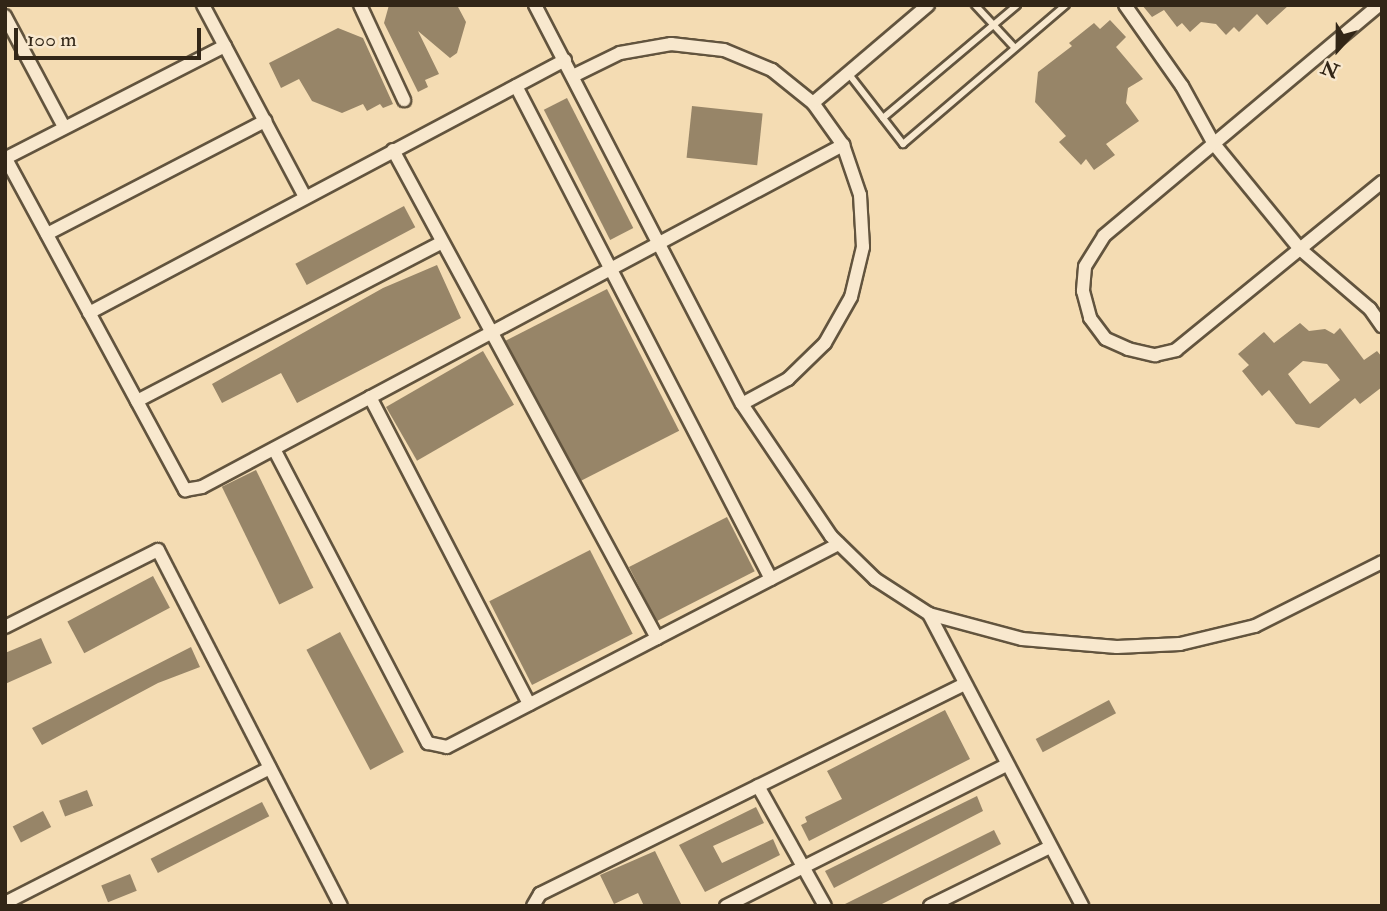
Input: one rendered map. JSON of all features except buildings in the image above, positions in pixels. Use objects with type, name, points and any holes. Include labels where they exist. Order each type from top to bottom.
[{"type":"street","points":[[203,5],[306,197]]},
{"type":"street","points":[[360,5],[404,100]]},
{"type":"street","points":[[536,5],[742,404],[839,544],[875,579],[929,614],[1023,639],[1117,647],[1180,644],[1255,626],[1382,562]]},
{"type":"street","points":[[813,103],[928,5]]},
{"type":"street","points":[[1125,5],[1182,86],[1214,144],[1300,249],[1370,309],[1382,326]]},
{"type":"street","points":[[1381,5],[1104,236],[1090,255],[1083,291],[1090,318],[1107,339],[1155,355],[1176,350],[1382,182]]},
{"type":"street","points":[[5,16],[64,127]]},
{"type":"street","points":[[573,76],[620,53],[671,44],[723,50],[772,70],[813,103],[843,145],[860,195],[863,247],[851,298],[825,343],[797,370],[742,404]]},
{"type":"street","points":[[225,46],[6,158],[185,490],[202,487],[843,145]]},
{"type":"street","points":[[89,313],[565,60]]},
{"type":"street","points":[[516,86],[771,579]]},
{"type":"street","points":[[47,234],[265,121]]},
{"type":"street","points":[[393,150],[489,333],[657,638]]},
{"type":"street","points":[[137,401],[442,243]]},
{"type":"street","points":[[370,397],[529,704]]},
{"type":"street","points":[[274,449],[428,743],[447,747],[839,544]]},
{"type":"street","points":[[5,627],[158,550],[341,906]]},
{"type":"street","points":[[929,614],[1082,906]]},
{"type":"street","points":[[533,906],[540,894],[965,684]]},
{"type":"street","points":[[726,906],[1006,765]]},
{"type":"street","points":[[5,903],[270,768]]},
{"type":"street","points":[[758,786],[825,906]]},
{"type":"street","points":[[930,906],[1050,847]]},
{"type":"lane","points":[[975,5],[1014,47]]},
{"type":"lane","points":[[883,118],[1017,5]]},
{"type":"lane","points":[[848,73],[903,144],[1066,5]]}]
